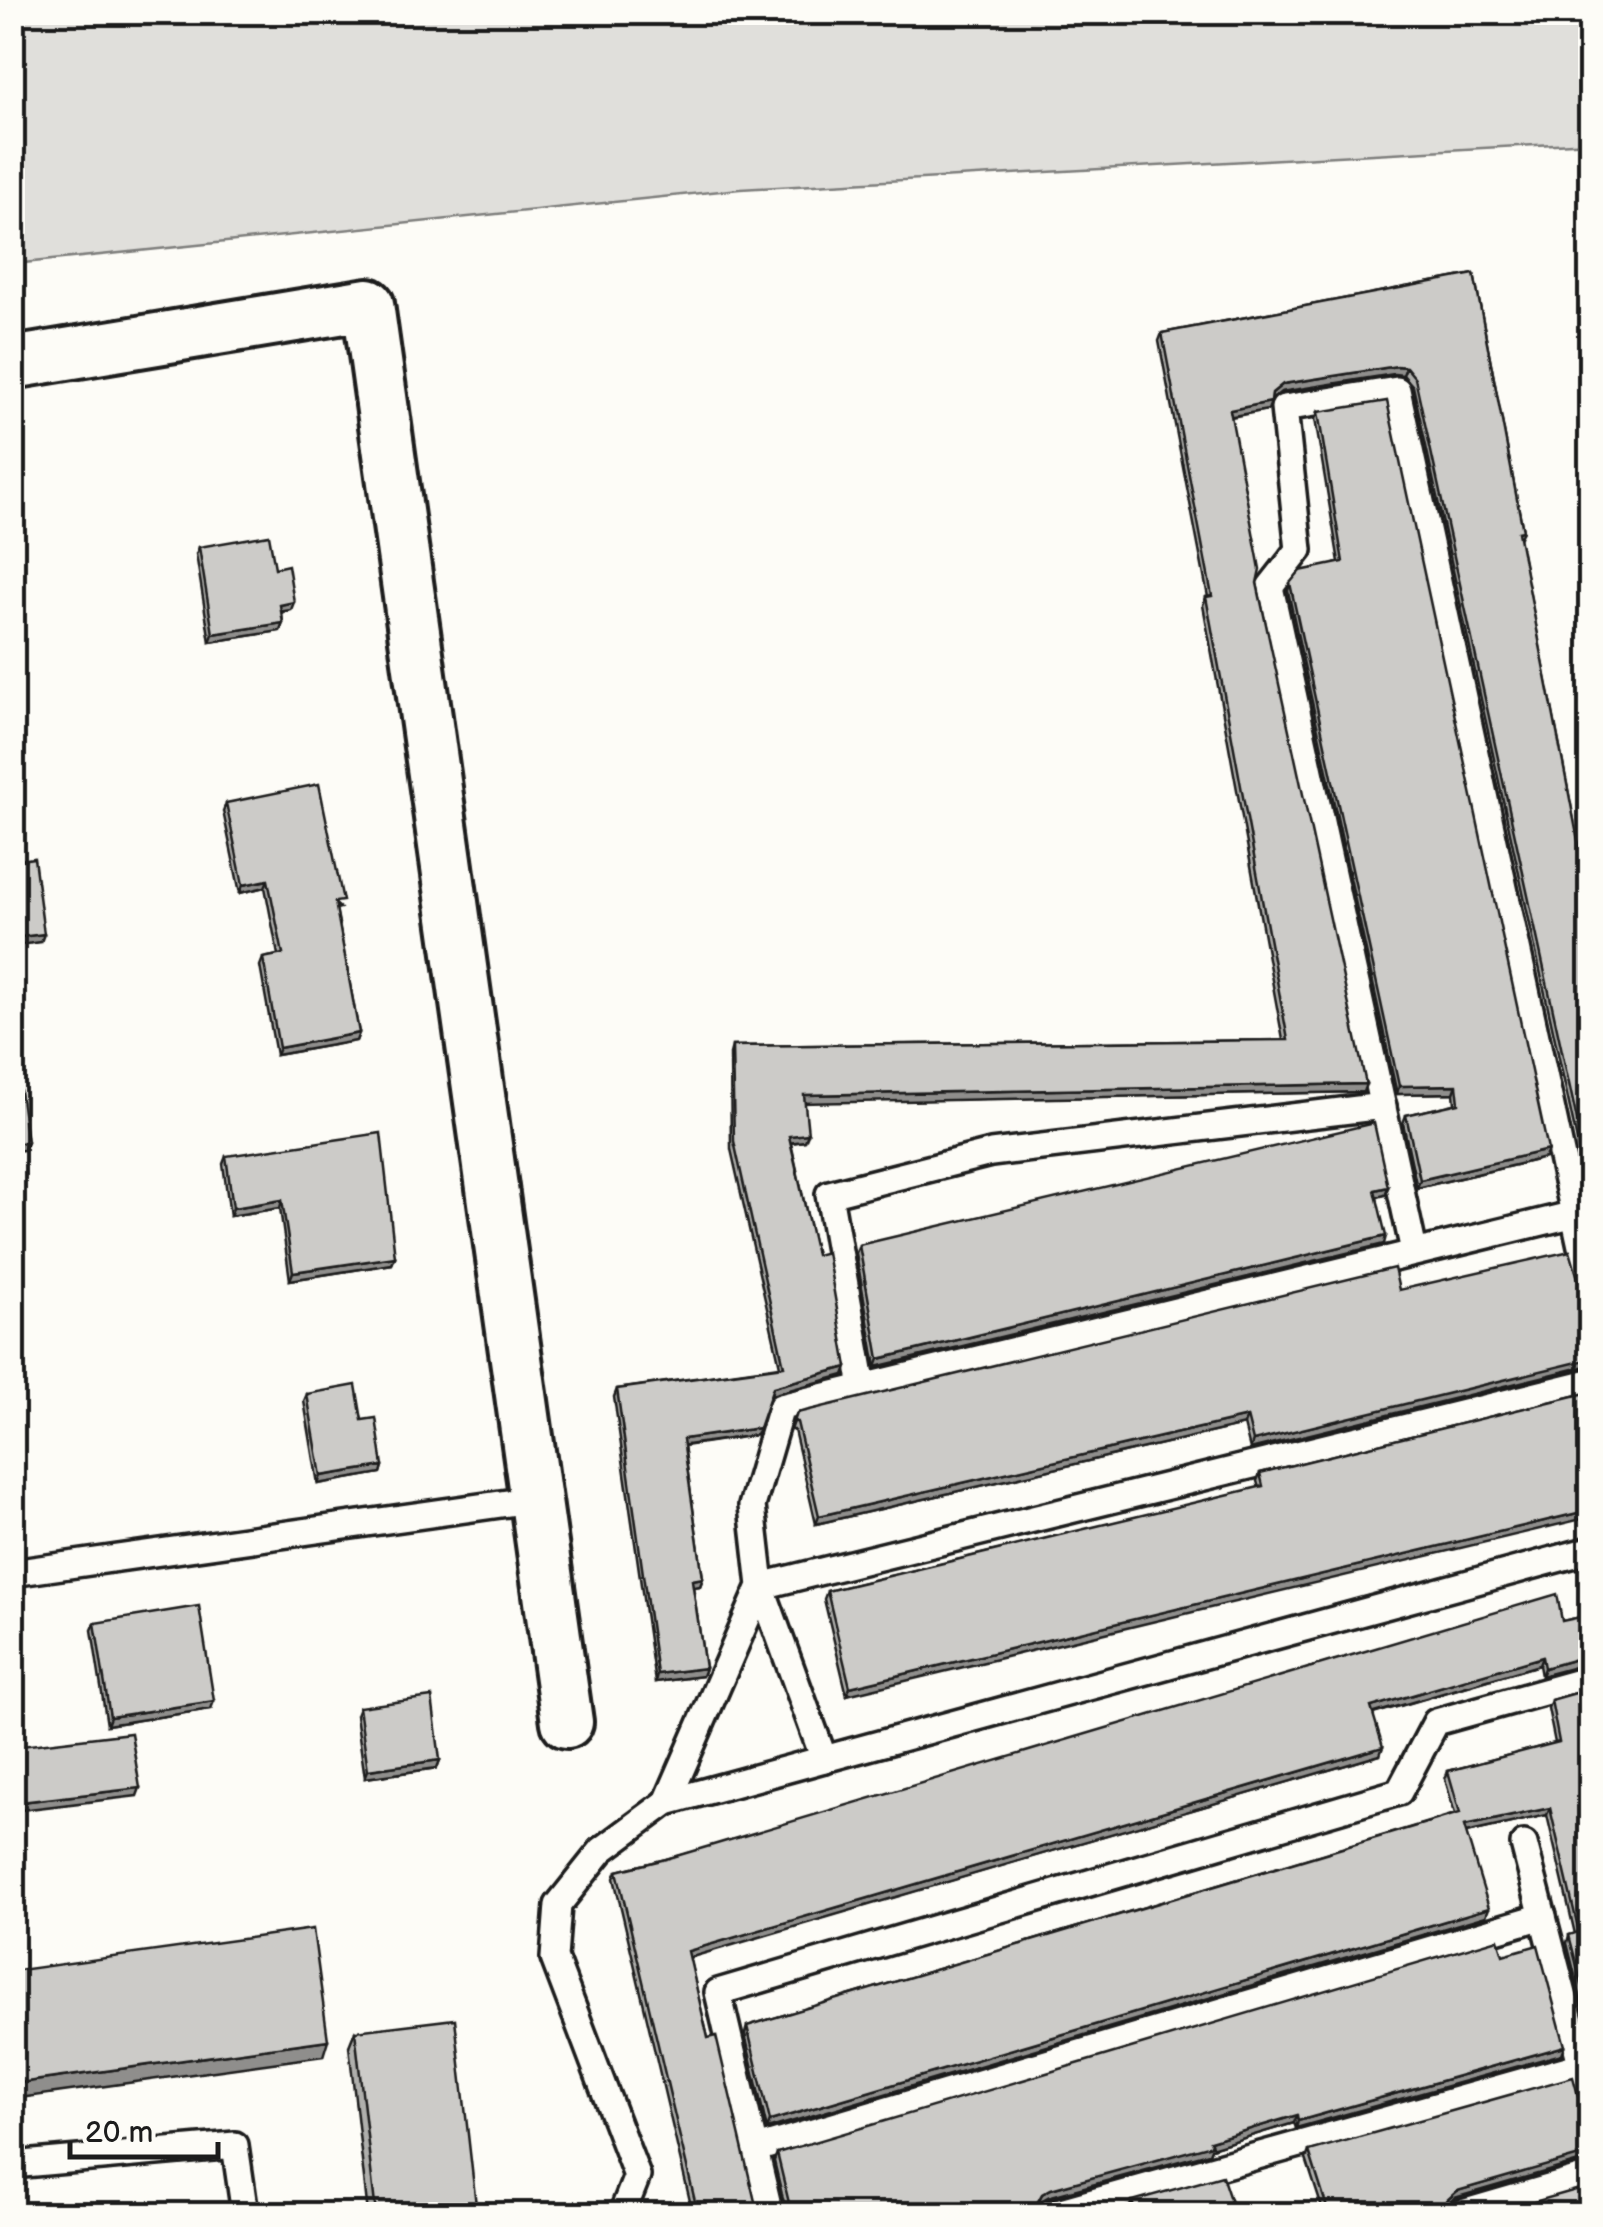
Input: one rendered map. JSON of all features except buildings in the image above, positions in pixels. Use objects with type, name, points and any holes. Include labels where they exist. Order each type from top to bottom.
[{"type":"street","points":[[12,363],[368,304],[567,1722]]},
{"type":"lane","points":[[1414,1251],[1270,587],[1299,550],[1284,408],[1396,390],[1590,1288]]},
{"type":"lane","points":[[863,1387],[828,1194],[991,1153],[1383,1106]]},
{"type":"lane","points":[[824,1759],[760,1586],[752,1506],[781,1408],[1574,1214]]},
{"type":"lane","points":[[760,1586],[1590,1382]]},
{"type":"lane","points":[[12,1573],[536,1499]]},
{"type":"lane","points":[[622,2214],[637,2176],[554,1958],[558,1905],[602,1850],[667,1802],[1590,1550]]},
{"type":"lane","points":[[667,1802],[760,1586]]},
{"type":"lane","points":[[770,2214],[718,1992],[1399,1792],[1436,1722],[1590,1679]]},
{"type":"lane","points":[[1524,1844],[1590,2098]]},
{"type":"lane","points":[[756,2148],[1542,1916]]},
{"type":"lane","points":[[1050,2214],[1582,2065]]},
{"type":"lane","points":[[12,2164],[235,2145],[245,2214]]},
{"type":"lane","points":[[1459,2214],[1590,2176]]},
{"type":"shaded area","points":[[13,12],[1590,13],[1590,142],[740,189],[13,264]]}]
